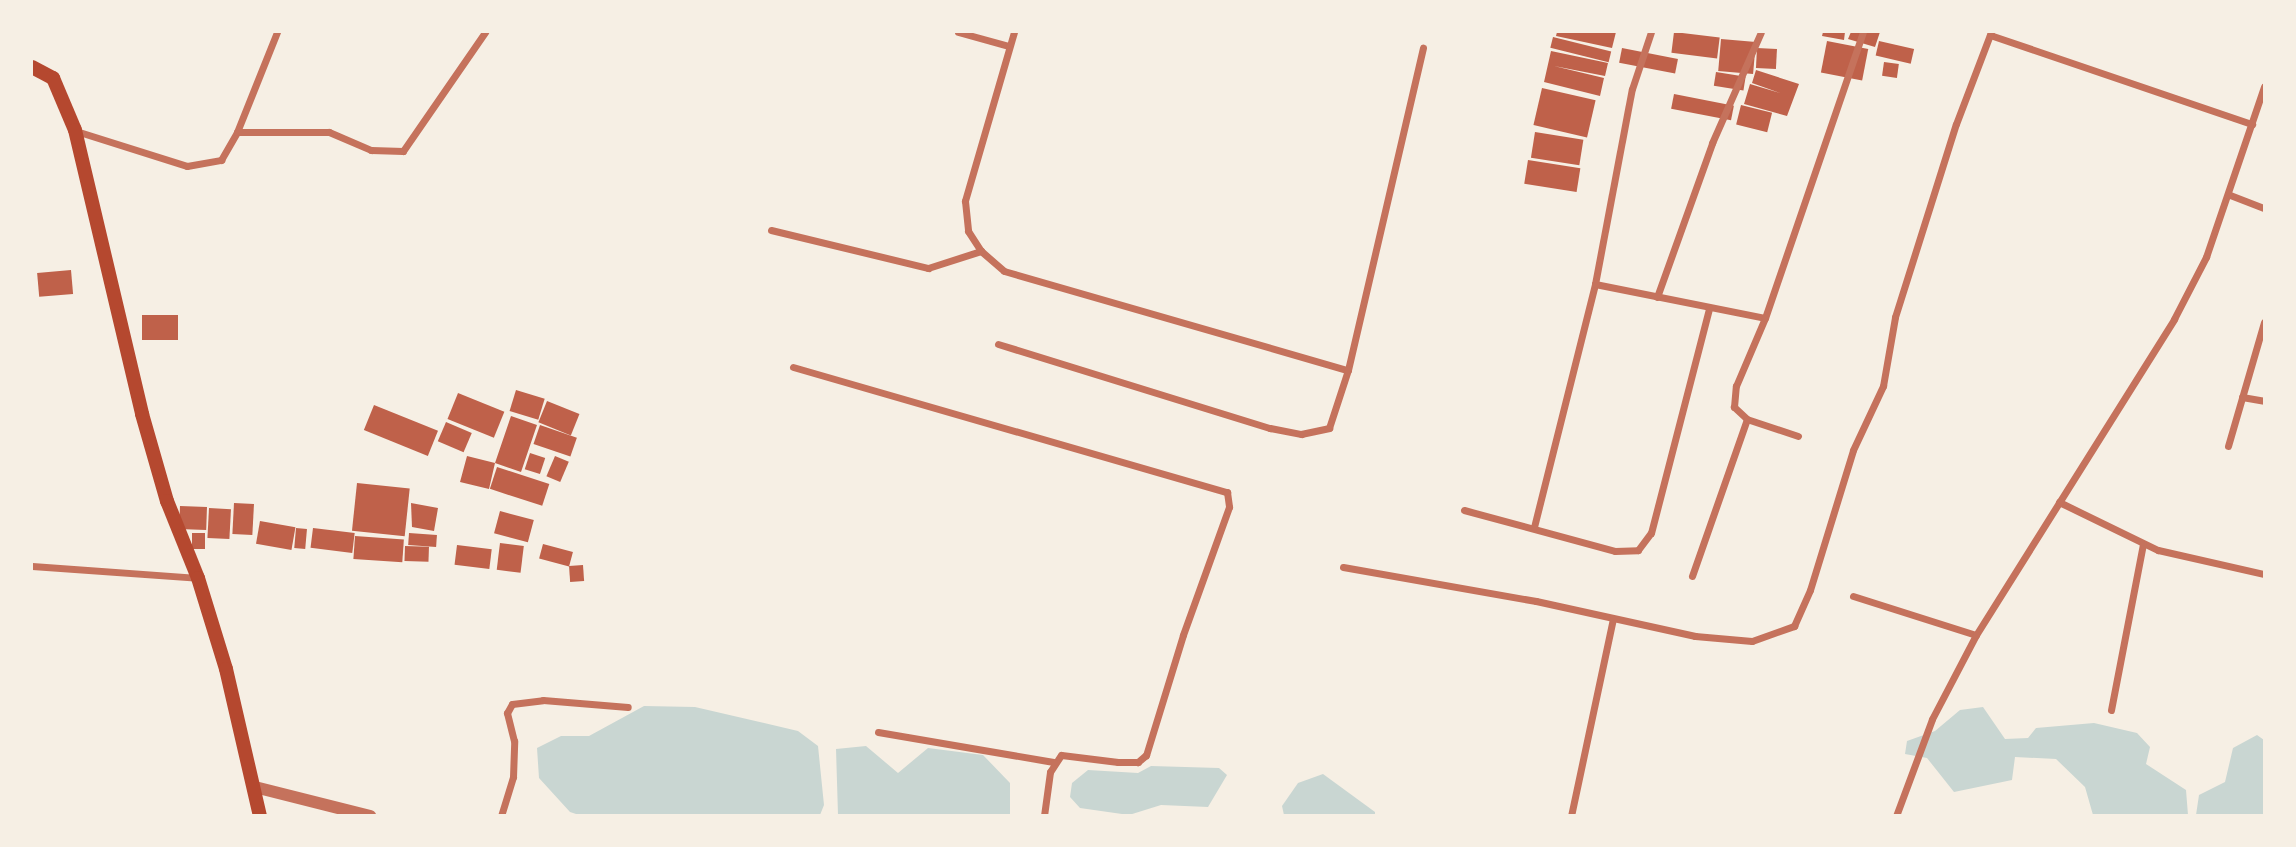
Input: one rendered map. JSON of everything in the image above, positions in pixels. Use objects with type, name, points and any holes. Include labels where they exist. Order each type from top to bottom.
[{"type":"main road","points":[[32,67],[53,78],[75,130],[142,414],[167,501],[198,578],[255,788],[260,816]]},
{"type":"street","points":[[75,130],[187,166],[221,160],[237,132],[277,32]]},
{"type":"street","points":[[237,132],[328,132],[371,150],[402,150],[485,32]]},
{"type":"street","points":[[958,32],[1009,46]]},
{"type":"street","points":[[1014,32],[965,201],[968,231],[981,251],[1004,271],[1348,370]]},
{"type":"street","points":[[1534,527],[1595,284],[1632,89],[1651,32]]},
{"type":"street","points":[[1657,297],[1712,143],[1761,32]]},
{"type":"street","points":[[1798,436],[1747,419],[1734,407],[1736,386],[1765,318],[1863,32]]},
{"type":"street","points":[[1343,567],[1695,636],[1752,641],[1794,626],[1810,590],[1853,450],[1884,386],[1895,317],[1956,124],[1990,33],[2252,124]]},
{"type":"street","points":[[998,344],[1270,428],[1301,434],[1329,428],[1348,370],[1423,48]]},
{"type":"street","points":[[1896,816],[1931,719],[1976,635],[2174,319],[2206,257],[2230,195],[2264,87]]},
{"type":"street","points":[[2230,195],[2264,208]]},
{"type":"street","points":[[771,230],[928,268],[981,251]]},
{"type":"street","points":[[1595,284],[1765,318]]},
{"type":"street","points":[[1464,510],[1615,551],[1638,550],[1651,533],[1710,308]]},
{"type":"street","points":[[2228,446],[2264,322]]},
{"type":"street","points":[[793,367],[1227,492],[1229,507],[1182,635],[1146,755],[1138,762],[1118,762],[1074,754],[1053,762],[878,732]]},
{"type":"street","points":[[2242,397],[2264,401]]},
{"type":"street","points":[[1692,576],[1747,419]]},
{"type":"street","points":[[2059,502],[2143,544],[2264,574]]},
{"type":"street","points":[[2111,710],[2143,544]]},
{"type":"street","points":[[32,566],[198,578]]},
{"type":"street","points":[[1853,596],[1976,635]]},
{"type":"street","points":[[1571,816],[1613,618]]},
{"type":"street","points":[[501,816],[513,777],[514,741],[507,713],[512,704],[543,700],[628,707]]},
{"type":"street","points":[[1044,816],[1053,762]]},
{"type":"street","points":[[255,788],[370,816]]},
{"type":"shaded area","points":[[644,706],[695,707],[798,731],[818,746],[824,805],[820,815],[582,816],[570,812],[539,778],[537,748],[561,736],[589,736]]},
{"type":"shaded area","points":[[1983,707],[2005,739],[2028,738],[2036,728],[2094,723],[2137,733],[2150,747],[2146,764],[2186,790],[2188,815],[2093,815],[2085,787],[2056,759],[2015,757],[2012,780],[1954,792],[1927,758],[1905,754],[1907,741],[1935,731],[1960,710]]},
{"type":"shaded area","points":[[2257,735],[2264,740],[2264,815],[2196,815],[2199,795],[2225,782],[2233,748]]},
{"type":"shaded area","points":[[866,746],[898,773],[928,748],[983,755],[1010,783],[1010,815],[838,815],[836,749]]},
{"type":"shaded area","points":[[1151,766],[1219,768],[1227,775],[1208,807],[1161,805],[1129,815],[1080,808],[1070,797],[1072,783],[1088,770],[1138,773]]},
{"type":"shaded area","points":[[1323,774],[1375,812],[1375,815],[1284,815],[1282,806],[1298,783]]},
{"type":"building","points":[[1557,32],[1616,32],[1612,48],[1556,36]]},
{"type":"building","points":[[1674,32],[1720,38],[1717,58],[1671,53]]},
{"type":"building","points":[[1823,32],[1845,32],[1844,40],[1822,36]]},
{"type":"building","points":[[1851,32],[1880,32],[1875,47],[1848,39]]},
{"type":"building","points":[[1553,37],[1611,52],[1609,62],[1550,48]]},
{"type":"building","points":[[1721,39],[1756,42],[1753,74],[1718,71]]},
{"type":"building","points":[[1827,41],[1868,49],[1862,80],[1821,72]]},
{"type":"building","points":[[1879,41],[1914,49],[1911,64],[1876,56]]},
{"type":"building","points":[[1622,48],[1678,59],[1675,74],[1619,63]]},
{"type":"building","points":[[1757,48],[1777,49],[1776,69],[1756,68]]},
{"type":"building","points":[[1551,51],[1608,63],[1605,76],[1554,66],[1604,78],[1600,96],[1544,82]]},
{"type":"building","points":[[1884,62],[1899,64],[1897,78],[1882,76]]},
{"type":"building","points":[[1756,70],[1799,84],[1787,116],[1744,104],[1750,84],[1780,93],[1752,83]]},
{"type":"building","points":[[1716,72],[1746,77],[1743,91],[1714,86]]},
{"type":"building","points":[[1542,88],[1596,100],[1587,137],[1533,125]]},
{"type":"building","points":[[1674,94],[1734,106],[1731,120],[1671,109]]},
{"type":"building","points":[[1741,105],[1772,113],[1767,132],[1736,124]]},
{"type":"building","points":[[1535,132],[1583,140],[1579,165],[1531,158]]},
{"type":"building","points":[[1528,160],[1580,168],[1577,192],[1524,184]]},
{"type":"building","points":[[71,270],[73,294],[39,297],[37,273]]},
{"type":"building","points":[[142,315],[178,315],[178,340],[142,340]]},
{"type":"building","points":[[516,390],[545,399],[538,420],[510,411]]},
{"type":"building","points":[[458,393],[504,412],[494,438],[448,419]]},
{"type":"building","points":[[547,401],[579,414],[571,435],[538,422]]},
{"type":"building","points":[[374,405],[438,431],[428,456],[364,430]]},
{"type":"building","points":[[511,416],[537,425],[521,472],[495,463]]},
{"type":"building","points":[[446,422],[472,433],[464,452],[438,441]]},
{"type":"building","points":[[540,425],[577,438],[570,457],[533,444]]},
{"type":"building","points":[[530,453],[545,458],[540,474],[525,469]]},
{"type":"building","points":[[467,456],[495,463],[489,489],[460,482]]},
{"type":"building","points":[[555,456],[569,462],[560,482],[546,476]]},
{"type":"building","points":[[497,467],[549,484],[542,506],[490,489]]},
{"type":"building","points":[[357,483],[410,489],[405,536],[352,531]]},
{"type":"building","points":[[234,503],[254,504],[252,535],[232,534]]},
{"type":"building","points":[[411,503],[438,508],[434,531],[412,527]]},
{"type":"building","points":[[180,506],[207,507],[206,530],[179,529]]},
{"type":"building","points":[[209,508],[231,509],[229,539],[207,538]]},
{"type":"building","points":[[500,511],[534,520],[528,542],[494,533]]},
{"type":"building","points":[[260,521],[295,527],[291,550],[256,544]]},
{"type":"building","points":[[296,528],[307,529],[305,549],[294,548]]},
{"type":"building","points":[[313,528],[355,533],[352,553],[311,548]]},
{"type":"building","points":[[192,533],[205,533],[205,549],[192,549]]},
{"type":"building","points":[[409,533],[437,535],[436,547],[408,545]]},
{"type":"building","points":[[355,536],[404,539],[402,562],[353,559]]},
{"type":"building","points":[[500,543],[524,546],[521,573],[497,570]]},
{"type":"building","points":[[543,544],[573,552],[569,567],[539,558]]},
{"type":"building","points":[[457,545],[492,549],[489,569],[455,565]]},
{"type":"building","points":[[405,546],[429,547],[428,562],[404,561]]},
{"type":"building","points":[[583,565],[584,581],[570,582],[569,566]]}]
